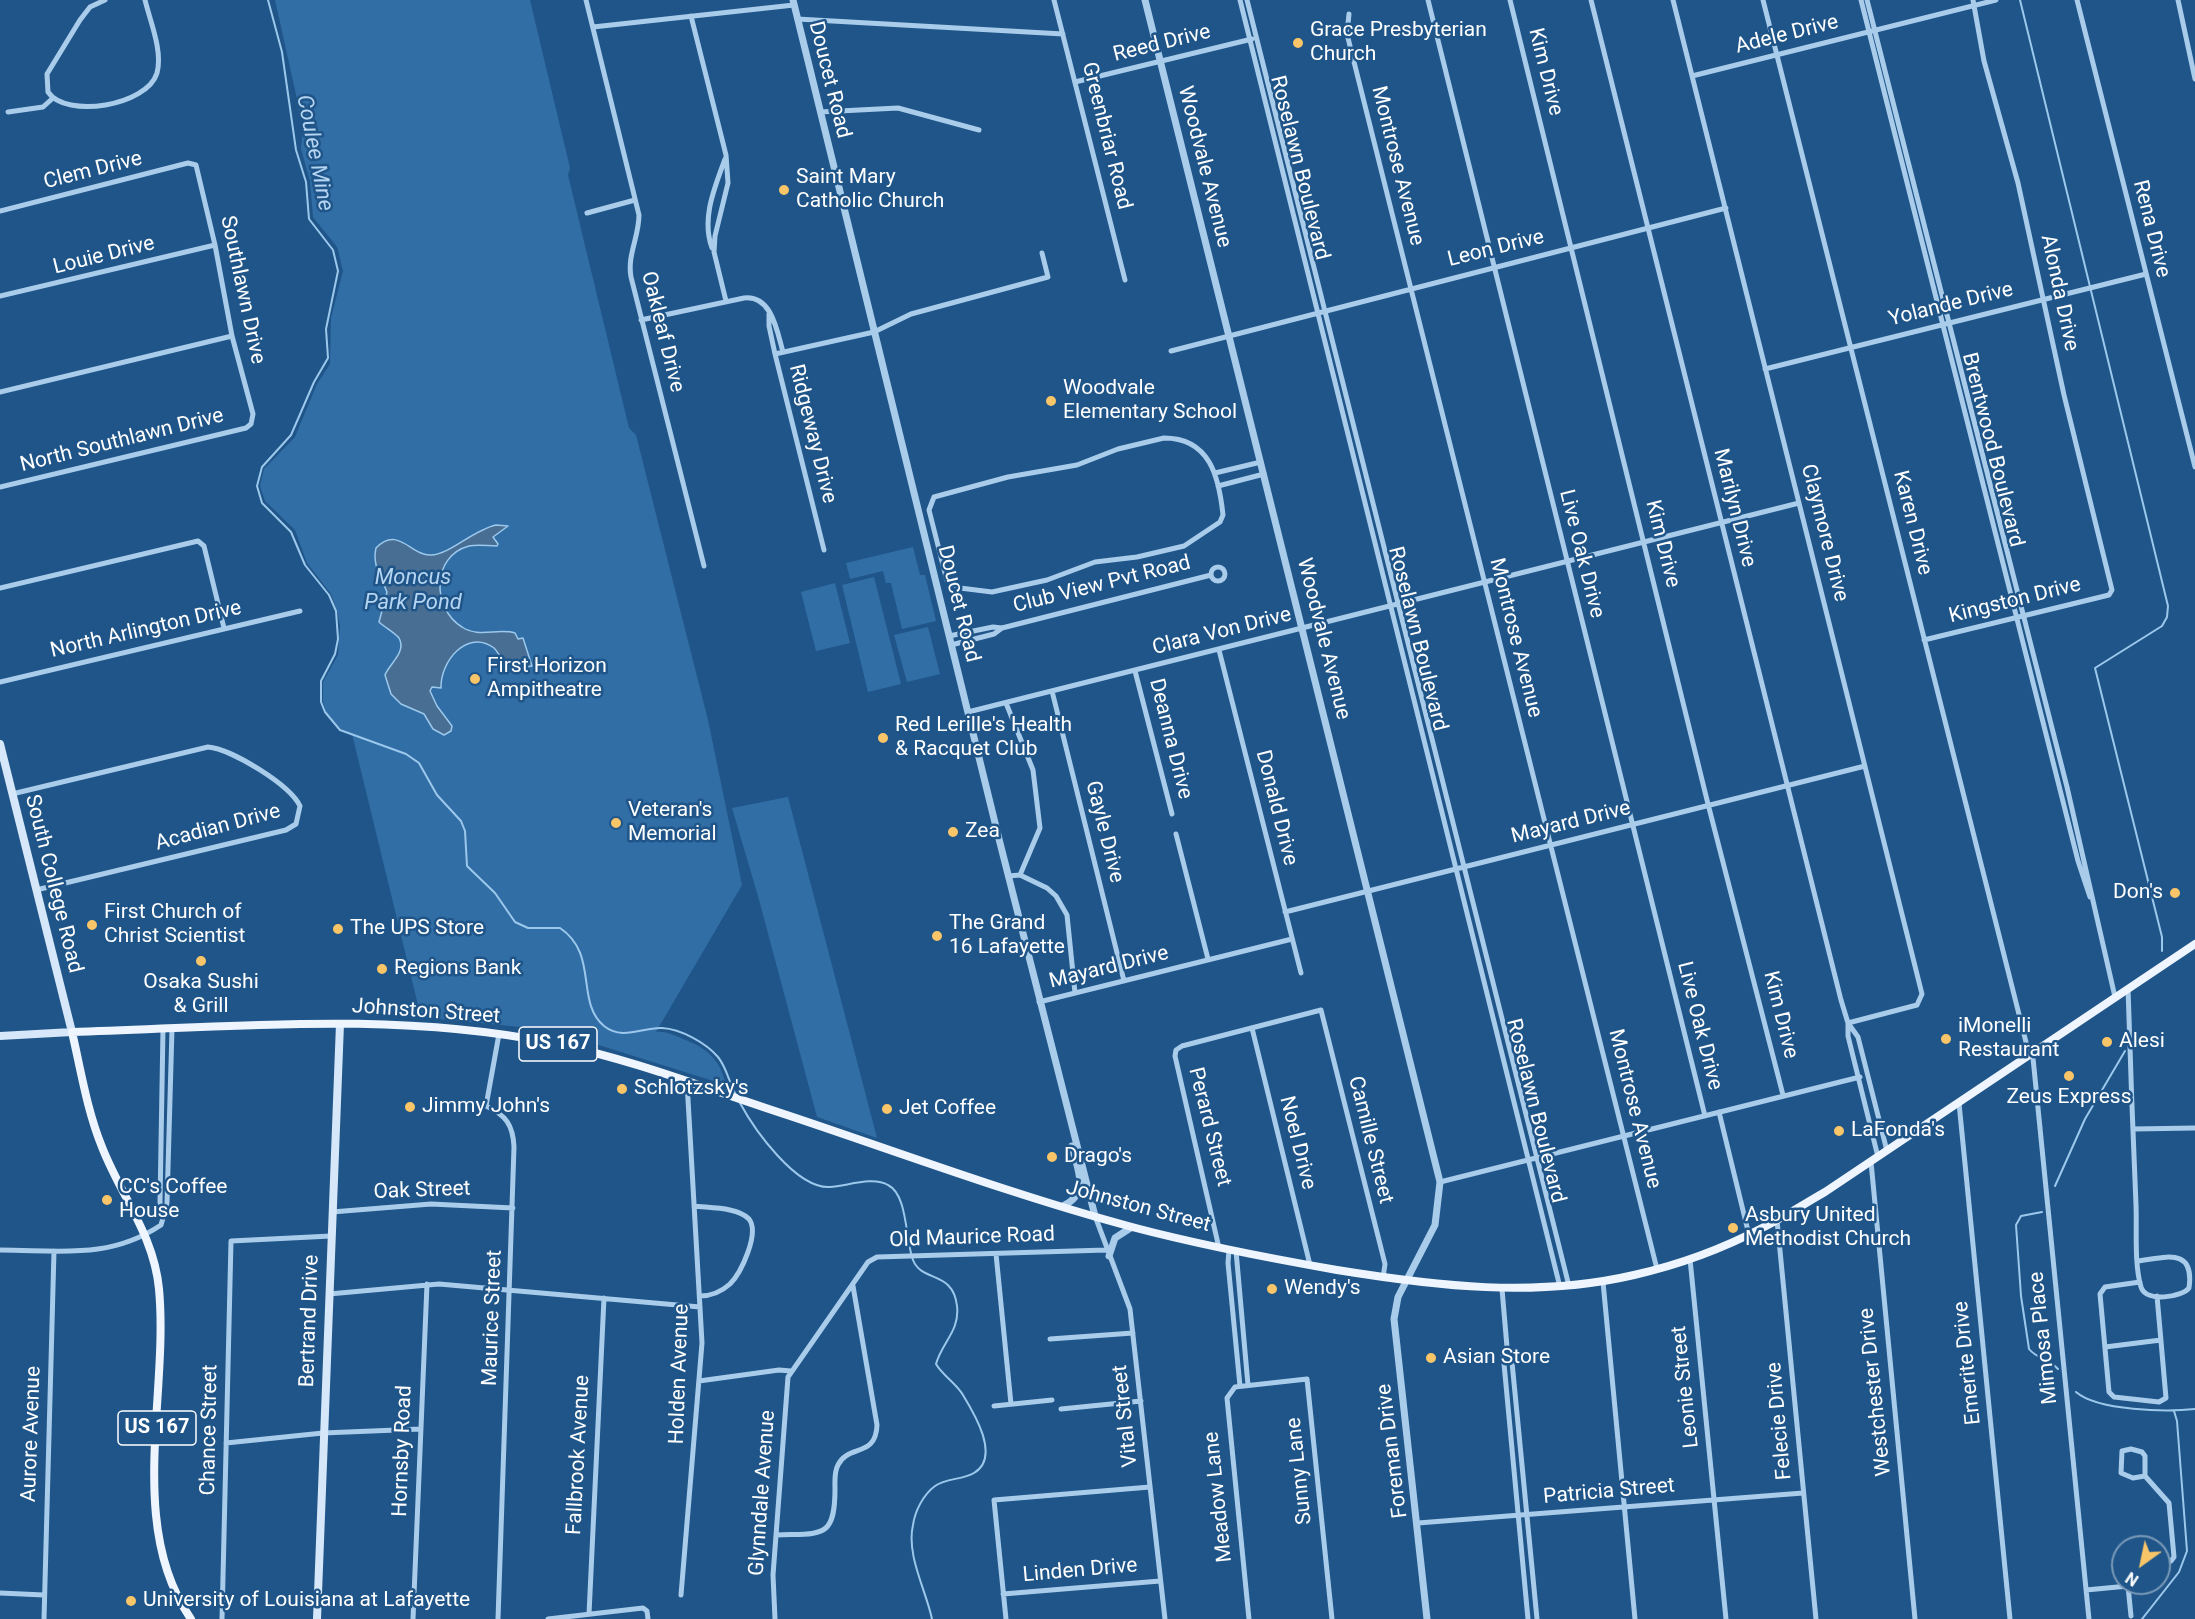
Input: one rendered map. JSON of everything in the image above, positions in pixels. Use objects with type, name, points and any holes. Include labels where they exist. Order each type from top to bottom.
[{"type":"main road","name":"South College Road","points":[[0,744],[72,1032]]},
{"type":"main road","name":"Johnston Street","points":[[0,1036],[340,1024],[429,1026],[499,1034],[578,1049],[687,1082],[1132,1227],[1219,1248],[1383,1278],[1502,1289],[1603,1282],[1690,1259],[1749,1235],[1887,1151],[2195,944]]},
{"type":"main road","name":"Bertrand Drive","points":[[317,1619],[340,1024]]},
{"type":"main road","name":"US 167","points":[[72,1032],[86,1096],[102,1146],[145,1232],[156,1269],[160,1310],[157,1526],[168,1575],[191,1619]]},
{"type":"street","points":[[105,0],[85,13],[47,74],[46,87],[53,98],[66,104],[93,105],[134,98],[151,85],[157,72],[158,57],[145,0]]},
{"type":"street","name":"Oakleaf Drive","points":[[586,0],[639,222],[629,266],[704,566]]},
{"type":"street","name":"Greenbriar Road","points":[[1054,0],[1125,280]]},
{"type":"street","name":"Woodvale Avenue","points":[[1145,0],[1440,1182],[1435,1225],[1405,1281]]},
{"type":"street","name":"Roselawn Boulevard","points":[[1240,0],[1275,110],[1558,1241],[1565,1286]]},
{"type":"street","name":"Roselawn Boulevard","points":[[1247,0],[1268,111],[1300,242],[1551,1243],[1565,1286]]},
{"type":"street","name":"Live Oak Drive","points":[[1428,0],[1705,1116]]},
{"type":"street","name":"Kim Drive","points":[[1510,0],[1708,804],[1783,1095]]},
{"type":"street","name":"Marilyn Drive","points":[[1591,0],[1848,1023],[1848,1036],[1874,1159]]},
{"type":"street","name":"Claymore Drive","points":[[1673,0],[1922,996],[1917,1005],[1848,1023]]},
{"type":"street","name":"Karen Drive","points":[[1763,0],[2031,1054]]},
{"type":"street","name":"Brentwood Boulevard","points":[[1861,0],[1872,31]]},
{"type":"street","name":"Brentwood Boulevard","points":[[1867,0],[1872,31],[1946,324],[2089,876],[2115,997]]},
{"type":"street","name":"Adele Drive","points":[[1692,76],[1872,31],[1973,2],[1996,0]]},
{"type":"street","name":"Rena Drive","points":[[2077,0],[2195,467]]},
{"type":"street","points":[[2178,0],[2195,79]]},
{"type":"street","name":"Alonda Drive","points":[[1973,2],[1984,61],[2018,183],[2112,592]]},
{"type":"street","points":[[593,27],[793,3]]},
{"type":"street","name":"Doucet Road","points":[[793,3],[1039,1002],[1095,1216]]},
{"type":"street","points":[[1242,10],[1249,8]]},
{"type":"street","name":"Montrose Avenue","points":[[1349,14],[1347,34],[1657,1269]]},
{"type":"street","points":[[691,16],[726,155],[728,183],[715,236],[714,252]]},
{"type":"street","points":[[797,19],[1063,34]]},
{"type":"street","name":"Reed Drive","points":[[1075,82],[1253,39]]},
{"type":"street","points":[[8,112],[43,107],[53,98]]},
{"type":"street","points":[[820,112],[898,108],[979,130]]},
{"type":"street","points":[[1268,111],[1275,110]]},
{"type":"street","points":[[726,155],[713,193],[708,220],[708,238],[714,252],[726,301]]},
{"type":"street","name":"Clem Drive","points":[[0,211],[188,163],[194,164]]},
{"type":"street","name":"Southlawn Drive","points":[[194,164],[198,168],[232,336],[253,414],[251,424]]},
{"type":"street","points":[[1284,176],[1291,174]]},
{"type":"street","points":[[587,213],[635,200]]},
{"type":"street","name":"Leon Drive","points":[[1171,351],[1571,247],[1648,230],[1726,208]]},
{"type":"street","points":[[1300,242],[1307,240]]},
{"type":"street","name":"Louie Drive","points":[[0,296],[215,245]]},
{"type":"street","name":"Ridgeway Drive","points":[[824,550],[775,354],[874,332],[911,314],[1048,277],[1042,253]]},
{"type":"street","name":"Yolande Drive","points":[[1766,369],[2146,274]]},
{"type":"street","points":[[641,320],[726,301],[755,298],[764,304],[783,352]]},
{"type":"street","points":[[769,314],[775,354]]},
{"type":"street","points":[[0,392],[232,336]]},
{"type":"street","points":[[1337,388],[1344,386]]},
{"type":"street","name":"North Southlawn Drive","points":[[0,487],[251,424]]},
{"type":"street","points":[[936,586],[949,583],[960,588],[1001,591],[1047,580],[1095,562],[1137,557],[1184,546],[1197,539],[1223,518],[1218,486],[1210,460],[1202,452],[1179,441],[1164,438],[1118,449],[1077,465],[1008,477],[937,495],[931,500],[929,510],[949,583]]},
{"type":"street","points":[[1355,460],[1362,458]]},
{"type":"street","points":[[1215,473],[1261,462]]},
{"type":"street","points":[[1218,486],[1264,474]]},
{"type":"street","name":"Clara Von Drive","points":[[968,712],[1799,503]]},
{"type":"street","points":[[1373,531],[1379,529]]},
{"type":"street","points":[[0,588],[191,541],[201,542],[224,628]]},
{"type":"street","name":"Club View Pvt Road","points":[[949,636],[993,627],[1002,628],[1211,575]]},
{"type":"street","name":"Kingston Drive","points":[[1924,640],[2112,592]]},
{"type":"street","name":"North Arlington Drive","points":[[0,682],[300,611]]},
{"type":"street","name":"Club View Pvt Road","points":[[951,645],[994,634],[1002,628]]},
{"type":"street","name":"Donald Drive","points":[[1219,650],[1301,973]]},
{"type":"street","name":"Deanna Drive","points":[[1136,671],[1172,814]]},
{"type":"street","points":[[1409,678],[1416,676]]},
{"type":"street","name":"Gayle Drive","points":[[1052,691],[1124,981]]},
{"type":"street","points":[[1006,704],[1032,770],[1040,828],[1020,875]]},
{"type":"street","points":[[1424,738],[1431,736]]},
{"type":"street","name":"Acadian Drive","points":[[12,794],[208,747],[234,754],[293,795],[300,806],[296,824],[286,830],[36,890]]},
{"type":"street","name":"Mayard Drive","points":[[1285,912],[1865,766]]},
{"type":"street","points":[[1440,801],[1447,800]]},
{"type":"street","points":[[1176,834],[1208,959]]},
{"type":"street","points":[[1008,876],[1020,875],[1047,888],[1067,915],[1075,993]]},
{"type":"street","name":"Mayard Drive","points":[[1039,1002],[1292,939]]},
{"type":"street","points":[[1476,946],[1483,944]]},
{"type":"street","points":[[2128,988],[2138,1261],[2140,1282],[2145,1293],[2157,1296],[2180,1295],[2187,1291],[2190,1284],[2187,1261],[2177,1257],[2138,1261]]},
{"type":"street","name":"Camille Street","points":[[1252,1028],[1321,1010],[1385,1264],[1383,1278]]},
{"type":"street","points":[[1493,1014],[1500,1012]]},
{"type":"street","name":"Marilyn Drive","points":[[1848,1023],[1858,1036],[1887,1151]]},
{"type":"street","name":"Perard Street","points":[[1219,1248],[1175,1056],[1176,1050],[1182,1046],[1252,1028]]},
{"type":"street","name":"Noel Drive","points":[[1252,1028],[1310,1265]]},
{"type":"street","points":[[165,1211],[161,1209],[160,1202],[160,1149],[167,1029]]},
{"type":"street","points":[[0,1250],[96,1251],[161,1224],[165,1211],[169,1149],[167,1029]]},
{"type":"street","name":"Maurice Street","points":[[498,1619],[513,1208],[513,1131],[504,1116],[486,1106],[499,1034]]},
{"type":"street","points":[[1050,1044],[1052,1064],[1082,1187],[1077,1197],[1064,1206]]},
{"type":"street","name":"Mimosa Place","points":[[2031,1054],[2089,1619]]},
{"type":"street","points":[[1440,1182],[1867,1076]]},
{"type":"street","name":"Holden Avenue","points":[[681,1595],[699,1381],[700,1307],[687,1082]]},
{"type":"street","points":[[1511,1085],[1518,1083]]},
{"type":"street","name":"Emerite Drive","points":[[1959,1103],[2010,1619]]},
{"type":"street","name":"Live Oak Drive","points":[[1719,1113],[1749,1235]]},
{"type":"street","points":[[2133,1129],[2195,1128]]},
{"type":"street","points":[[160,1149],[169,1149]]},
{"type":"street","name":"Westchester Drive","points":[[1874,1159],[1915,1619]]},
{"type":"street","name":"Oak Street","points":[[332,1212],[431,1204],[513,1208]]},
{"type":"street","points":[[694,1206],[740,1214],[751,1222],[753,1231],[748,1252],[733,1280],[715,1293],[700,1296]]},
{"type":"street","name":"Vital Street","points":[[1095,1216],[1107,1253],[1127,1297],[1165,1619]]},
{"type":"street","name":"Felecie Drive","points":[[1777,1220],[1816,1619]]},
{"type":"street","points":[[1107,1253],[1115,1238],[1132,1227]]},
{"type":"street","name":"Chance Street","points":[[222,1619],[231,1241],[331,1236]]},
{"type":"street","points":[[1551,1243],[1558,1241]]},
{"type":"street","points":[[1233,1250],[1248,1385],[1240,1386],[1234,1325],[1233,1250]]},
{"type":"street","name":"Aurore Avenue","points":[[44,1619],[54,1251]]},
{"type":"street","name":"Old Maurice Road","points":[[853,1286],[872,1259],[996,1254],[1107,1253]]},
{"type":"street","points":[[996,1254],[1011,1404]]},
{"type":"street","name":"Leonie Street","points":[[1690,1259],[1726,1619]]},
{"type":"street","name":"Foreman Drive","points":[[1405,1281],[1398,1297],[1395,1324],[1427,1619]]},
{"type":"street","points":[[1603,1282],[1635,1619]]},
{"type":"street","points":[[2140,1282],[2106,1287],[2099,1296],[2112,1396],[2159,1402],[2167,1396],[2157,1296]]},
{"type":"street","points":[[329,1294],[427,1284],[511,1288],[700,1307]]},
{"type":"street","name":"Hornsby Road","points":[[413,1619],[427,1284]]},
{"type":"street","points":[[699,1381],[779,1370],[791,1371],[853,1286]]},
{"type":"street","points":[[776,1535],[816,1533],[831,1524],[835,1513],[835,1475],[838,1464],[871,1444],[876,1438],[877,1425],[853,1286]]},
{"type":"street","points":[[1502,1289],[1507,1347],[1511,1352],[1537,1619]]},
{"type":"street","name":"Fallbrook Avenue","points":[[589,1614],[604,1298]]},
{"type":"street","points":[[1234,1325],[1241,1324]]},
{"type":"street","points":[[1050,1339],[1133,1333]]},
{"type":"street","points":[[2105,1347],[2161,1340]]},
{"type":"street","points":[[1507,1347],[1503,1353],[1528,1619]]},
{"type":"street","name":"Glynndale Avenue","points":[[775,1619],[773,1575],[788,1377],[791,1371]]},
{"type":"street","name":"Sunny Lane","points":[[1248,1385],[1307,1379],[1332,1619]]},
{"type":"street","name":"Meadow Lane","points":[[1240,1386],[1230,1391],[1227,1402],[1249,1619]]},
{"type":"street","points":[[994,1406],[1052,1400]]},
{"type":"street","points":[[1061,1409],[1140,1401]]},
{"type":"street","points":[[226,1443],[323,1433],[421,1429]]},
{"type":"street","points":[[2145,1476],[2133,1478],[2121,1473],[2120,1455],[2122,1451],[2131,1449],[2142,1452],[2145,1456],[2145,1476],[2169,1503],[2174,1557],[2171,1561]]},
{"type":"street","points":[[1006,1619],[994,1500],[1150,1487]]},
{"type":"street","name":"Patricia Street","points":[[1418,1523],[1519,1517],[1803,1493]]},
{"type":"street","points":[[1524,1566],[1532,1565]]},
{"type":"street","name":"Linden Drive","points":[[1003,1594],[1161,1581]]},
{"type":"street","points":[[2086,1590],[2111,1586]]},
{"type":"street","points":[[0,1593],[44,1595]]},
{"type":"street","points":[[1526,1594],[1534,1593]]},
{"type":"street","points":[[2129,1595],[2132,1616]]},
{"type":"street","points":[[548,1619],[644,1608],[648,1619]]},
{"type":"shaded area","points":[[275,0],[530,0],[570,168],[568,175],[629,428],[636,435],[708,720],[742,885],[656,1032],[673,1035],[706,1051],[716,1061],[726,1085],[586,1041],[520,1027],[419,1017],[352,734],[341,729],[326,712],[323,702],[323,682],[338,655],[340,626],[337,610],[331,594],[307,563],[295,530],[265,501],[260,486],[264,469],[295,437],[317,384],[330,364],[331,318],[343,271],[337,247],[313,217],[310,181],[301,149],[303,126]]},
{"type":"shaded area","points":[[913,547],[920,575],[925,575],[936,621],[902,629],[891,583],[886,583],[883,571],[850,579],[846,563]]},
{"type":"shaded area","points":[[874,577],[901,684],[868,692],[842,585]]},
{"type":"shaded area","points":[[835,583],[850,643],[816,651],[801,592]]},
{"type":"shaded area","points":[[928,627],[940,674],[907,682],[894,635]]},
{"type":"shaded area","points":[[788,797],[877,1138],[817,1117],[732,808]]},
{"type":"water","name":"Moncus Park Pond","points":[[496,525],[508,526],[493,537],[497,546],[469,546],[448,560],[442,571],[441,596],[452,619],[462,627],[475,632],[515,633],[518,639],[523,638],[532,666],[526,667],[518,660],[512,669],[507,668],[494,648],[484,643],[474,642],[457,651],[445,668],[441,688],[432,687],[430,691],[437,706],[452,726],[451,731],[444,735],[433,729],[424,714],[401,704],[391,694],[385,675],[399,653],[401,643],[397,636],[379,622],[387,592],[376,565],[376,548],[384,542],[398,540],[424,554],[438,554]]},
{"type":"waterway","name":"Coulee Mine","points":[[268,0],[282,52],[296,150],[306,182],[309,219],[333,250],[338,271],[326,329],[328,358],[314,382],[291,435],[262,467],[257,486],[262,503],[291,532],[305,565],[329,595],[336,611],[338,639],[335,654],[321,681],[321,702],[325,712],[340,730],[406,754],[419,763],[437,795],[461,821],[465,831],[467,866],[495,893],[515,922],[528,928],[560,928],[572,939],[583,964],[590,1004],[595,1016],[604,1026],[625,1033],[662,1028],[693,1038],[718,1057],[736,1095]]},
{"type":"waterway","points":[[2020,0],[2168,606],[2167,617],[2162,626],[2095,668],[2162,937],[2162,951]]},
{"type":"waterway","points":[[2055,1186],[2085,1119],[2125,1051]]},
{"type":"waterway","name":"Coulee Mine","points":[[740,1103],[777,1156],[804,1178],[817,1185],[830,1187],[875,1181],[882,1182],[894,1190],[903,1208],[913,1260],[923,1272],[950,1287],[954,1295],[957,1306],[956,1323],[936,1364],[960,1391],[973,1413],[983,1435],[985,1457],[982,1466],[974,1473],[935,1486],[923,1499],[916,1514],[912,1548],[932,1619]]},
{"type":"waterway","points":[[2042,1212],[2021,1216],[2016,1225],[2021,1296],[2029,1349],[2058,1369]]},
{"type":"waterway","points":[[2076,1392],[2086,1398],[2116,1407],[2151,1410],[2195,1409]]},
{"type":"waterway","points":[[2142,1619],[2179,1572],[2187,1551],[2177,1421],[2174,1411]]},
{"type":"place","name":"Grace Presbyterian Church","points":[[1298,43]]},
{"type":"place","name":"Saint Mary Catholic Church","points":[[784,190]]},
{"type":"place","name":"Woodvale Elementary School","points":[[1051,401]]},
{"type":"place","name":"First Horizon Ampitheatre","points":[[475,679]]},
{"type":"place","name":"Red Lerille's Health & Racquet Club","points":[[883,738]]},
{"type":"place","name":"Veteran's Memorial","points":[[616,823]]},
{"type":"place","name":"Zea","points":[[953,832]]},
{"type":"place","name":"Don's","points":[[2175,893]]},
{"type":"place","name":"First Church of Christ Scientist","points":[[92,925]]},
{"type":"place","name":"The UPS Store","points":[[338,929]]},
{"type":"place","name":"The Grand 16 Lafayette","points":[[937,936]]},
{"type":"place","name":"Osaka Sushi & Grill","points":[[201,961]]},
{"type":"place","name":"Regions Bank","points":[[382,969]]},
{"type":"place","name":"iMonelli Restaurant","points":[[1946,1039]]},
{"type":"place","name":"Alesi","points":[[2107,1042]]},
{"type":"place","name":"Zeus Express","points":[[2069,1076]]},
{"type":"place","name":"Schlotzsky's","points":[[622,1089]]},
{"type":"place","name":"Jimmy John's","points":[[410,1107]]},
{"type":"place","name":"Jet Coffee","points":[[887,1109]]},
{"type":"place","name":"LaFonda's","points":[[1839,1131]]},
{"type":"place","name":"Drago's","points":[[1052,1157]]},
{"type":"place","name":"CC's Coffee House","points":[[107,1200]]},
{"type":"place","name":"Asbury United Methodist Church","points":[[1733,1228]]},
{"type":"place","name":"Wendy's","points":[[1272,1289]]},
{"type":"place","name":"Asian Store","points":[[1431,1358]]},
{"type":"place","name":"University of Louisiana at Lafayette","points":[[131,1601]]}]
